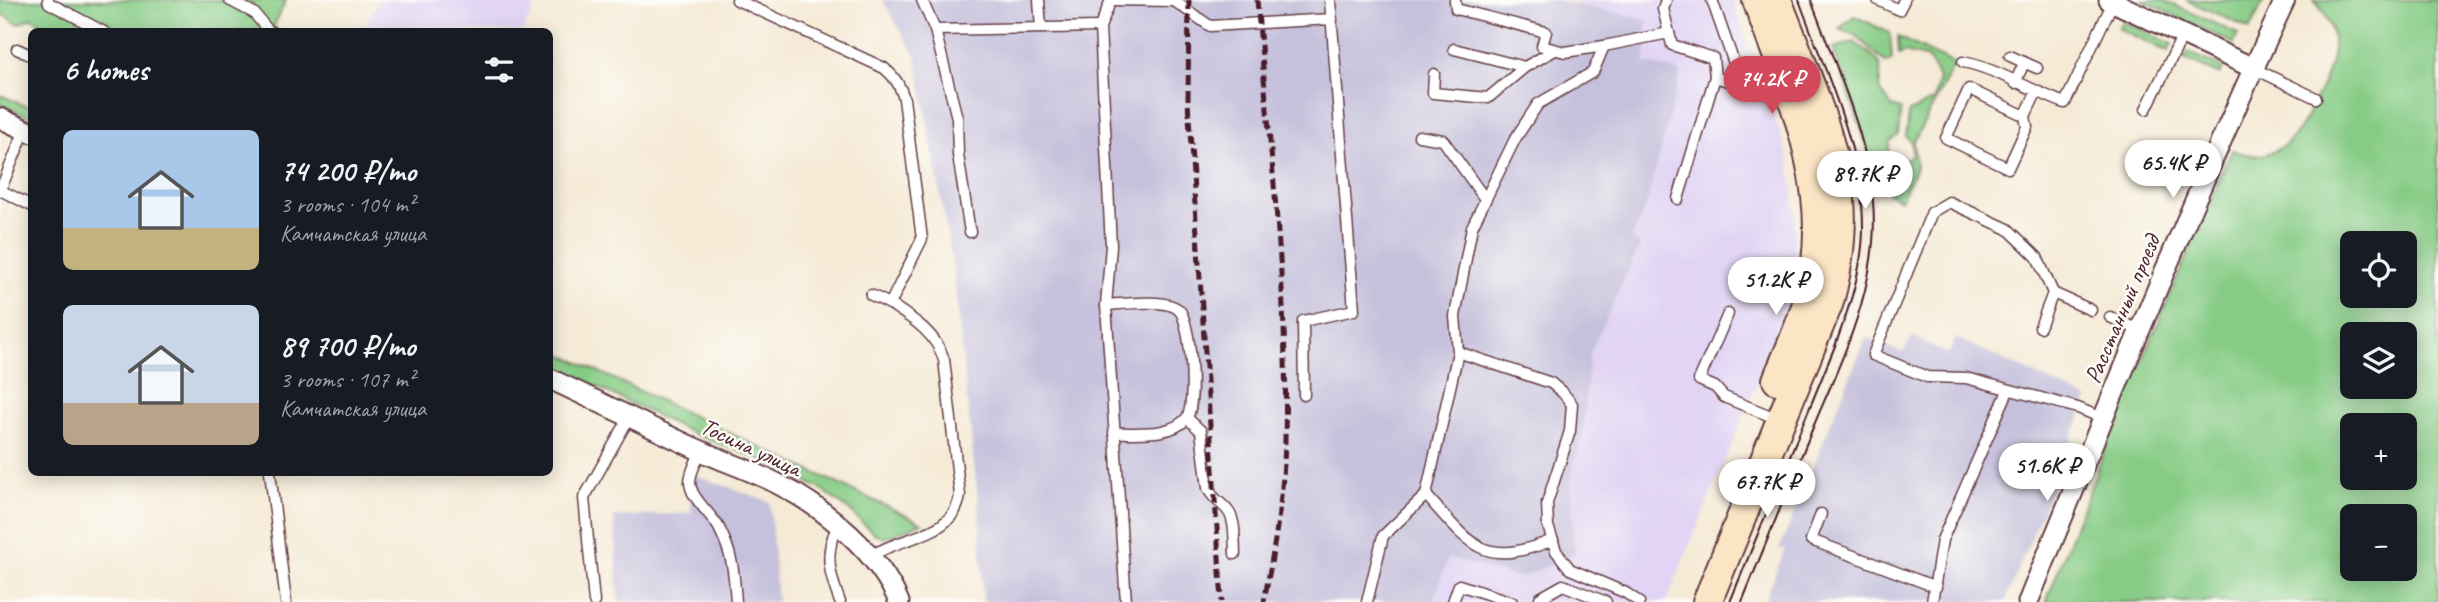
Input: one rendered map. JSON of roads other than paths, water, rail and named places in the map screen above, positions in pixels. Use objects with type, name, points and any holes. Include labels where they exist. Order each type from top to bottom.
[{"type":"main road","points":[[1707,602],[1772,417],[1812,284],[1817,250],[1817,208],[1807,145],[1756,0]]},
{"type":"main road","points":[[1686,602],[1829,302],[1840,255],[1839,185],[1777,0]]},
{"type":"street","name":"Расстанный проезд","points":[[2028,602],[2139,330],[2285,0]]},
{"type":"street","points":[[2111,1],[2253,68]]},
{"type":"street","points":[[0,118],[28,132]]},
{"type":"street","name":"Тосина улица","points":[[553,380],[701,451],[780,485],[808,502],[870,556],[887,578],[899,602]]},
{"type":"lane","points":[[48,0],[96,28]]},
{"type":"lane","points":[[229,0],[254,13],[266,28]]},
{"type":"lane","points":[[737,0],[884,68],[901,86],[922,239],[890,304]]},
{"type":"lane","points":[[922,0],[935,30],[957,118],[958,155],[970,232]]},
{"type":"lane","points":[[1039,0],[1041,28]]},
{"type":"lane","points":[[1126,602],[1106,305],[1111,246],[1100,27],[1111,0],[1174,1],[1210,26],[1332,19]]},
{"type":"lane","points":[[1304,395],[1303,321],[1354,310],[1330,0]]},
{"type":"lane","points":[[1455,0],[1456,9],[1546,32],[1542,46],[1565,52],[1669,33]]},
{"type":"lane","points":[[1666,0],[1663,9],[1672,45],[1713,58],[1715,77],[1678,199]]},
{"type":"lane","points":[[1712,0],[1742,86]]},
{"type":"lane","points":[[1878,0],[1899,10],[1904,0]]},
{"type":"lane","points":[[1963,62],[2065,103],[2111,1]]},
{"type":"lane","points":[[935,30],[1100,27]]},
{"type":"lane","points":[[2146,109],[2183,35]]},
{"type":"lane","points":[[1367,602],[1383,536],[1426,495],[1458,352],[1455,316],[1472,227],[1515,139],[1538,104],[1593,72],[1604,46]]},
{"type":"lane","points":[[17,49],[28,54]]},
{"type":"lane","points":[[1454,49],[1525,67]]},
{"type":"lane","points":[[1434,74],[1433,93],[1488,98],[1525,67],[1555,50]]},
{"type":"lane","points":[[2010,56],[2037,68]]},
{"type":"lane","points":[[2015,83],[2024,63]]},
{"type":"lane","points":[[2253,68],[2316,98]]},
{"type":"lane","points":[[1715,77],[1767,93],[1787,87]]},
{"type":"lane","points":[[2025,116],[1969,89],[1945,138],[2008,168],[2027,127],[2025,116],[2036,93]]},
{"type":"lane","points":[[28,132],[0,190],[28,204]]},
{"type":"lane","points":[[1419,136],[1443,140],[1485,198]]},
{"type":"lane","points":[[2091,310],[2053,293],[2037,257],[2008,229],[1949,202],[1932,212],[1873,355],[1927,377],[1966,378],[2078,408],[2102,418]]},
{"type":"lane","points":[[2040,327],[2053,293]]},
{"type":"lane","points":[[870,556],[951,519],[958,508],[960,495],[944,360],[940,347],[920,325],[890,304],[871,295]]},
{"type":"lane","points":[[1106,305],[1167,303],[1180,310],[1187,322],[1189,335],[1192,405],[1187,418],[1174,428],[1159,432],[1114,433]]},
{"type":"lane","points":[[1728,314],[1699,380],[1715,387],[1724,397],[1772,417]]},
{"type":"lane","points":[[2109,317],[2139,330]]},
{"type":"lane","points":[[1458,352],[1551,383],[1572,404],[1570,431],[1547,503],[1548,526],[1556,551],[1570,569],[1626,593],[1639,602]]},
{"type":"lane","points":[[1932,602],[1942,540],[2008,391]]},
{"type":"lane","points":[[594,602],[583,498],[629,416]]},
{"type":"lane","points":[[1187,418],[1201,430],[1208,488],[1210,495],[1230,514],[1235,554]]},
{"type":"lane","points":[[701,451],[690,482],[693,492],[719,526],[730,552],[734,563],[736,602]]},
{"type":"lane","points":[[270,476],[286,602]]},
{"type":"lane","points":[[1426,495],[1459,533],[1475,546],[1507,553],[1524,551],[1553,540]]},
{"type":"lane","points":[[1821,514],[1811,540],[1936,587]]},
{"type":"lane","points":[[838,526],[831,537],[829,573],[840,602]]},
{"type":"lane","points":[[1453,602],[1459,585],[1512,602]]},
{"type":"lane","points":[[1539,602],[1541,598],[1563,585],[1606,602]]},
{"type":"tram line","points":[[1730,602],[1835,346],[1861,258],[1863,227],[1857,169],[1841,111],[1799,0]]},
{"type":"tram line","points":[[1742,602],[1848,344],[1871,261],[1874,232],[1870,177],[1849,100],[1811,0]]},
{"type":"railway","points":[[1189,0],[1188,102],[1222,602]]},
{"type":"railway","points":[[1257,0],[1277,219],[1285,384],[1283,480],[1264,602]]}]
